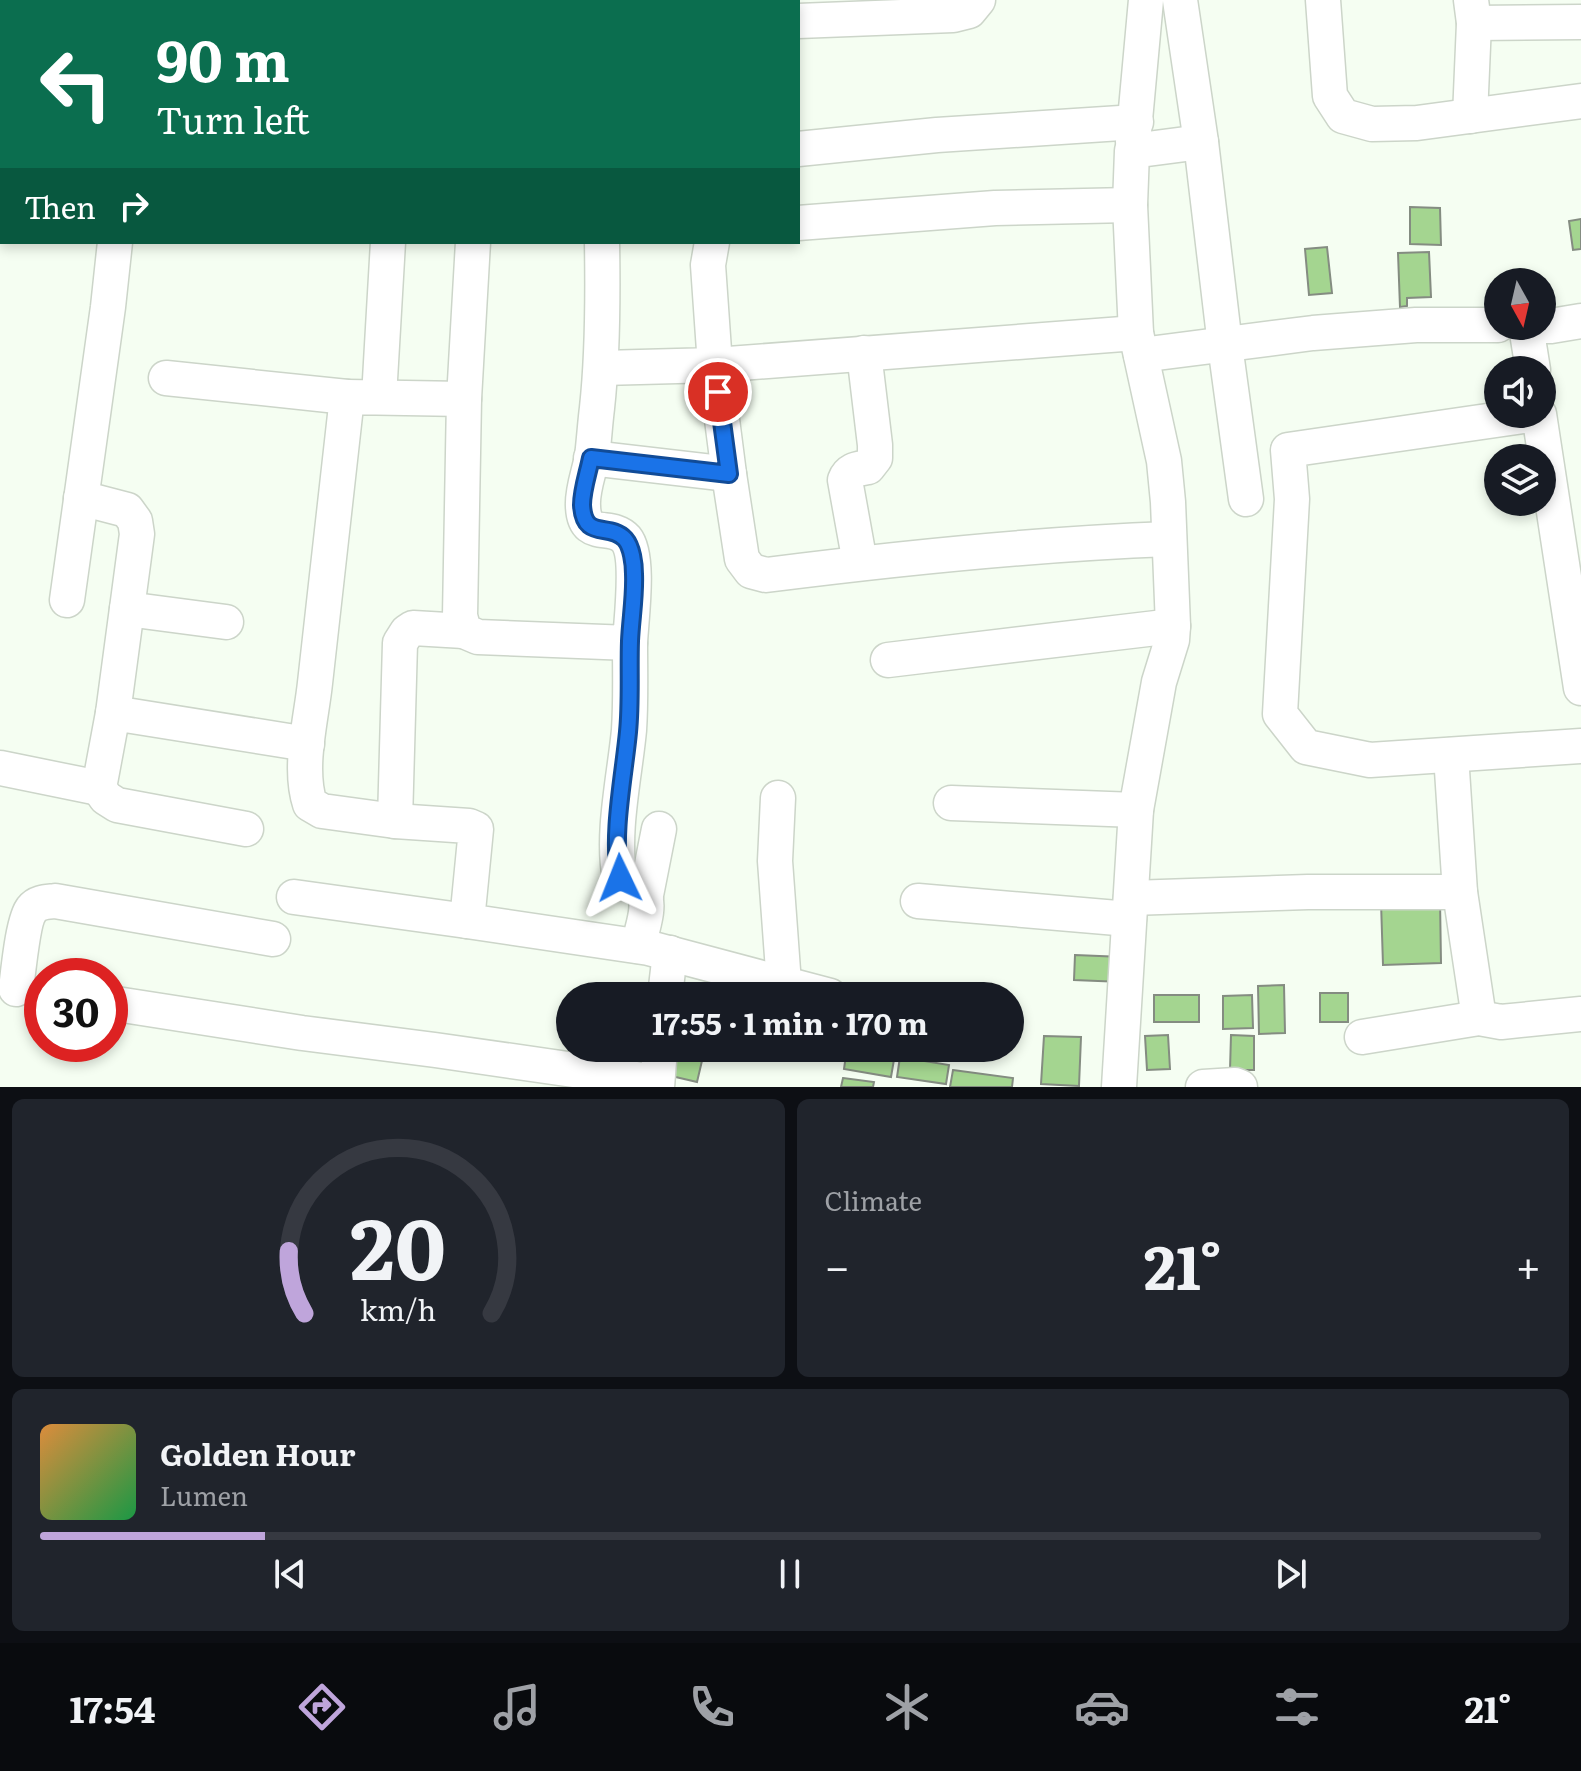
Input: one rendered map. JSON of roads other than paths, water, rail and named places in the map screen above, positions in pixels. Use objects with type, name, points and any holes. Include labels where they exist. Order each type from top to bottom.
[{"type":"street","points":[[800,21],[953,15],[969,11],[978,0]]},
{"type":"street","points":[[1119,1087],[1136,810],[1159,682],[1172,640],[1173,626],[1164,461],[1139,344],[1130,205],[1146,0]]},
{"type":"street","points":[[1180,0],[1246,499]]},
{"type":"street","points":[[1323,0],[1330,96],[1343,116],[1372,124],[1417,123],[1581,101]]},
{"type":"street","points":[[1470,116],[1473,12],[1581,22]]},
{"type":"street","points":[[800,149],[952,134],[1134,136],[1201,142]]},
{"type":"street","points":[[800,223],[995,208],[1130,205]]},
{"type":"street","points":[[67,600],[115,244]]},
{"type":"street","points":[[388,244],[363,397],[327,565],[307,744],[305,790],[310,804],[322,811],[476,829],[467,921]]},
{"type":"street","points":[[464,631],[460,616],[464,399],[473,244]]},
{"type":"street","points":[[602,244],[602,368],[582,504],[585,521],[595,530],[615,533],[626,539],[632,554],[629,728],[619,815],[617,866],[620,878],[646,895]]},
{"type":"street","points":[[711,244],[708,265],[715,365],[742,559],[751,571],[766,575],[911,557],[1169,539]]},
{"type":"street","points":[[1556,325],[1581,321]]},
{"type":"street","points":[[602,368],[715,365],[864,353],[1139,344],[1225,345],[1313,333],[1416,325],[1484,325]]},
{"type":"street","points":[[860,563],[845,480],[847,473],[868,467],[875,458],[864,353]]},
{"type":"street","points":[[166,378],[363,397],[464,399]]},
{"type":"street","points":[[1484,422],[1288,450],[1292,499],[1280,714],[1306,747],[1370,760],[1581,746]]},
{"type":"street","points":[[1540,428],[1581,688]]},
{"type":"street","points":[[591,458],[729,474]]},
{"type":"street","points":[[81,498],[127,510],[135,521],[137,534],[113,713],[99,788]]},
{"type":"street","points":[[127,609],[226,622]]},
{"type":"street","points":[[888,660],[1173,626]]},
{"type":"street","points":[[395,821],[400,643],[407,632],[413,628],[464,631],[478,637],[630,643]]},
{"type":"street","points":[[113,713],[307,744]]},
{"type":"street","points":[[1451,755],[1460,892],[1479,1018]]},
{"type":"street","points":[[0,768],[99,788],[106,798],[117,805],[246,829]]},
{"type":"street","points":[[778,798],[775,861],[784,982]]},
{"type":"street","points":[[951,803],[1136,810]]},
{"type":"street","points":[[659,829],[646,895],[662,982]]},
{"type":"street","points":[[918,901],[1130,909],[1308,892],[1460,892]]},
{"type":"street","points":[[294,897],[654,949],[777,982]]},
{"type":"street","points":[[19,990],[27,920],[32,909],[41,903],[55,901],[273,939]]},
{"type":"street","points":[[128,1006],[657,1085],[659,1062]]},
{"type":"street","points":[[1362,1037],[1479,1018],[1501,1022],[1581,1014]]},
{"type":"street","points":[[1203,1087],[1240,1087]]}]
